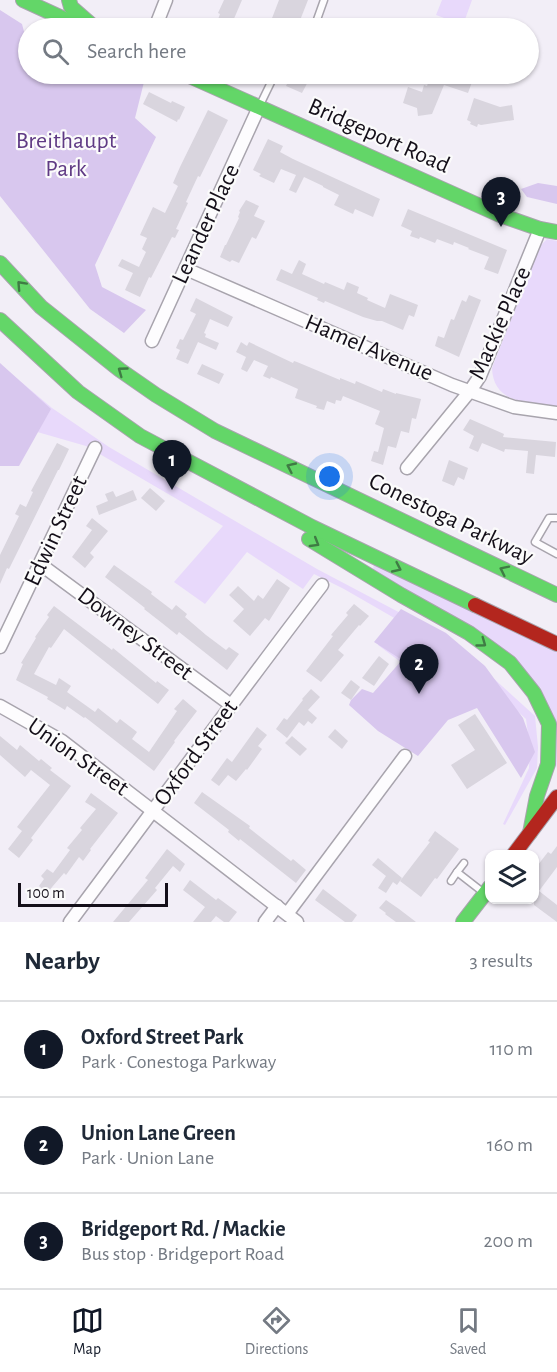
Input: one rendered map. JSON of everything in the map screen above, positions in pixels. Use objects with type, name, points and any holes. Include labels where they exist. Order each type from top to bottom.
[{"type":"main road","points":[[22,0],[62,18]]},
{"type":"main road","points":[[69,0],[71,7],[84,18]]},
{"type":"main road","name":"Bridgeport Road","points":[[207,84],[500,215],[540,229],[557,232]]},
{"type":"main road","name":"Conestoga Parkway","points":[[0,263],[41,307],[120,370],[215,432],[557,596]]},
{"type":"main road","points":[[0,320],[78,392],[140,436],[312,527],[557,644]]},
{"type":"main road","points":[[0,326],[17,337]]},
{"type":"main road","points":[[213,476],[250,504],[469,633],[510,663],[534,693],[549,724],[548,764],[537,796],[530,833]]},
{"type":"main road","points":[[518,850],[557,797]]},
{"type":"main road","points":[[463,922],[485,893]]},
{"type":"street","points":[[159,18],[166,0]]},
{"type":"street","name":"Leander Place","points":[[152,341],[259,107]]},
{"type":"street","name":"Mackie Place","points":[[406,468],[480,376],[540,229]]},
{"type":"street","name":"Hamel Avenue","points":[[186,269],[470,391],[514,407],[557,413]]},
{"type":"street","name":"Edwin Street","points":[[0,647],[95,448]]},
{"type":"street","name":"Downey Street","points":[[40,564],[231,705]]},
{"type":"street","name":"Oxford Street","points":[[70,922],[322,585]]},
{"type":"street","name":"Union Street","points":[[0,706],[62,741],[292,918]]},
{"type":"street","points":[[292,918],[405,756]]},
{"type":"street","points":[[265,922],[277,906]]},
{"type":"lane","points":[[318,18],[324,0]]},
{"type":"lane","points":[[259,107],[270,84]]},
{"type":"lane","points":[[557,518],[549,518],[535,542],[557,554]]},
{"type":"lane","points":[[451,881],[464,863]]},
{"type":"lane","points":[[457,872],[485,889]]},
{"type":"shaded area","points":[[442,0],[472,0],[466,18],[444,18],[436,15]]},
{"type":"shaded area","points":[[547,239],[557,241],[557,407],[514,400],[499,389],[494,380],[492,368],[537,249]]},
{"type":"shaded area","points":[[0,364],[52,408],[109,447],[317,569],[408,617],[481,667],[535,716],[538,747],[537,768],[505,825],[503,824],[529,768],[530,748],[526,719],[479,675],[402,663],[378,645],[396,619],[314,574],[303,589],[247,552],[205,604],[174,582],[223,526],[86,446],[13,425]]},
{"type":"shaded area","points":[[374,564],[557,652],[557,769],[541,688],[373,569]]},
{"type":"green space","name":"Breithaupt Park","points":[[0,10],[18,21],[18,84],[144,84],[135,118],[156,137],[95,265],[102,287],[146,310],[124,333],[90,309],[0,196]]},
{"type":"green space","points":[[538,183],[557,186],[557,204],[527,197],[521,189]]},
{"type":"green space","points":[[0,363],[51,409],[19,466],[0,466]]},
{"type":"green space","points":[[401,609],[446,633],[485,666],[523,718],[535,752],[521,778],[477,708],[448,720],[418,756],[378,731],[349,705],[362,689],[373,693],[402,660],[374,642]]},
{"type":"building","points":[[224,0],[242,0],[234,18],[219,18],[220,14],[218,13]]},
{"type":"building","points":[[279,0],[308,0],[301,18],[272,18]]},
{"type":"building","points":[[287,84],[307,84],[302,93],[286,86]]},
{"type":"building","points":[[428,84],[471,84],[468,93],[444,85],[432,114],[418,116],[417,108],[403,103],[408,87],[422,92],[424,85]]},
{"type":"building","points":[[149,92],[185,107],[177,122],[143,104]]},
{"type":"building","points":[[474,98],[500,107],[512,105],[514,120],[478,124],[477,127],[470,124],[471,122],[467,120]]},
{"type":"building","points":[[208,110],[228,120],[186,202],[188,203],[176,229],[179,230],[175,238],[172,237],[140,297],[125,290],[133,273],[118,266],[122,259],[139,267],[146,252],[142,249],[147,238],[140,235],[153,207],[165,213],[178,186],[173,183]]},
{"type":"building","points":[[268,139],[283,146],[280,152],[293,159],[380,199],[373,217],[355,209],[353,214],[334,205],[339,195],[304,177],[296,193],[289,190],[296,175],[281,169],[274,183],[259,176],[261,174],[253,170]]},
{"type":"building","points":[[246,200],[259,206],[254,216],[265,221],[256,239],[252,237],[239,263],[232,260],[230,262],[220,257],[239,218],[239,211]]},
{"type":"building","points":[[408,209],[507,250],[498,274],[484,269],[489,257],[469,248],[454,242],[453,245],[437,239],[435,243],[410,236],[412,231],[401,226]]},
{"type":"building","points":[[299,260],[306,264],[302,274],[344,290],[347,282],[359,287],[357,293],[368,298],[367,300],[385,308],[390,294],[418,305],[414,317],[409,315],[403,330],[325,301],[324,303],[317,300],[318,298],[276,280],[281,269],[292,274]]},
{"type":"building","points":[[469,295],[481,300],[459,357],[435,346],[438,336],[444,338],[451,319],[454,320],[462,300],[466,302]]},
{"type":"building","points":[[196,298],[233,317],[228,327],[210,319],[204,333],[205,337],[219,343],[216,350],[198,342],[188,364],[176,359],[180,350],[176,348],[180,339],[183,340],[196,314],[190,311]]},
{"type":"building","points":[[241,342],[247,346],[249,342],[293,363],[297,362],[340,380],[340,378],[355,384],[356,381],[382,392],[383,389],[421,399],[416,419],[412,418],[409,433],[401,431],[396,448],[388,446],[383,465],[371,461],[374,451],[378,452],[384,428],[375,424],[380,411],[343,396],[341,401],[336,400],[335,404],[327,401],[324,410],[295,398],[298,389],[271,377],[270,379],[263,376],[268,366],[254,360],[247,372],[241,369],[246,357],[236,352]]},
{"type":"building","points":[[202,364],[224,374],[219,384],[197,374]]},
{"type":"building","points":[[470,419],[504,434],[503,437],[556,442],[555,457],[536,455],[534,474],[526,473],[528,451],[505,449],[504,452],[482,443],[478,452],[469,448],[474,436],[463,430]]},
{"type":"building","points":[[57,443],[69,449],[0,584],[0,555],[19,516],[15,514],[20,504],[26,507],[33,492],[31,491]]},
{"type":"building","points":[[449,460],[468,468],[464,480],[458,477],[454,486],[442,481]]},
{"type":"building","points":[[150,488],[165,501],[156,511],[141,498]]},
{"type":"building","points":[[133,490],[137,500],[99,515],[96,506],[108,501],[105,494],[113,491],[116,497]]},
{"type":"building","points":[[92,518],[108,531],[90,553],[94,557],[85,568],[72,557],[92,530],[86,526]]},
{"type":"building","points":[[114,565],[152,592],[151,594],[172,610],[176,605],[187,614],[185,617],[226,650],[229,647],[239,654],[227,670],[179,632],[177,635],[105,577]]},
{"type":"building","points":[[277,579],[290,588],[269,621],[265,618],[250,636],[233,621],[244,609],[229,595],[238,586],[254,601],[258,595],[263,599]]},
{"type":"building","points":[[354,604],[369,616],[338,650],[344,655],[321,682],[306,671]]},
{"type":"building","points":[[54,606],[112,650],[113,648],[156,683],[157,681],[169,690],[158,704],[64,629],[51,648],[49,647],[34,674],[56,685],[59,678],[71,686],[67,692],[95,712],[98,708],[117,723],[120,719],[137,732],[132,739],[149,752],[177,711],[174,709],[183,699],[197,711],[154,771],[85,717],[67,706],[65,710],[47,699],[48,697],[16,680],[23,664],[21,663]]},
{"type":"building","points":[[379,656],[389,664],[374,686],[362,678]]},
{"type":"building","points":[[351,680],[360,687],[351,700],[341,693]]},
{"type":"building","points":[[311,689],[320,697],[308,710],[317,718],[312,724],[308,721],[304,726],[299,722],[287,738],[276,729],[284,718],[287,720]]},
{"type":"building","points":[[475,714],[507,763],[467,789],[451,765],[475,750],[458,725]]},
{"type":"building","points":[[257,727],[267,735],[258,746],[262,749],[247,770],[236,781],[228,775],[219,786],[211,780],[227,758],[232,762]]},
{"type":"building","points":[[335,729],[348,741],[342,749],[328,737]]},
{"type":"building","points":[[0,736],[17,750],[20,745],[39,761],[41,759],[52,768],[50,770],[71,786],[31,838],[33,840],[19,858],[8,849],[22,831],[17,827],[50,785],[31,770],[25,777],[0,755]]},
{"type":"building","points":[[292,736],[307,749],[300,756],[285,743]]},
{"type":"building","points":[[202,792],[250,826],[249,828],[291,861],[293,859],[306,870],[296,883],[240,839],[239,841],[228,832],[229,830],[194,803]]},
{"type":"building","points":[[91,793],[118,813],[83,861],[79,857],[66,875],[64,873],[47,893],[39,886],[44,879],[41,876],[47,869],[53,873],[70,850],[67,848],[82,830],[80,828],[96,809],[85,802]]},
{"type":"building","points":[[435,831],[459,849],[421,897],[400,881],[430,842],[428,841]]},
{"type":"building","points":[[557,846],[557,867],[539,891],[539,864],[548,852],[551,854]]},
{"type":"building","points":[[167,849],[185,864],[180,872],[173,866],[155,888],[157,890],[129,922],[113,922],[148,880],[145,878]]},
{"type":"building","points":[[378,858],[402,878],[397,885],[393,882],[386,893],[378,888],[386,876],[372,865]]},
{"type":"building","points":[[190,880],[216,900],[218,898],[237,912],[229,922],[224,922],[216,916],[211,922],[193,922],[205,907],[183,890]]},
{"type":"building","points":[[323,889],[357,915],[352,922],[345,922],[315,900]]},
{"type":"building","points":[[539,891],[557,905],[557,922],[534,905],[539,904]]},
{"type":"building","points":[[386,900],[416,922],[396,922],[385,914],[379,908]]},
{"type":"traffic: fast","points":[[23,0],[62,18]]},
{"type":"traffic: fast","points":[[69,0],[71,7],[84,18]]},
{"type":"traffic: fast","points":[[207,84],[500,215],[540,229],[557,232]]},
{"type":"traffic: fast","points":[[0,263],[41,307],[120,370],[215,431],[557,595]]},
{"type":"traffic: fast","points":[[0,320],[78,392],[140,436],[312,527],[475,605]]},
{"type":"traffic: fast","points":[[309,539],[469,633],[510,663],[534,693],[549,724],[548,764],[537,796],[530,833]]},
{"type":"traffic: fast","points":[[463,922],[485,893]]},
{"type":"traffic: jam","points":[[475,605],[557,644]]},
{"type":"traffic: jam","points":[[517,850],[557,797]]},
{"type":"place","name":"Bridgeport Rd. / Mackie","points":[[501,227]]},
{"type":"place","name":"Oxford Street Park","points":[[172,490]]},
{"type":"place","name":"Union Lane Green","points":[[419,694]]}]
